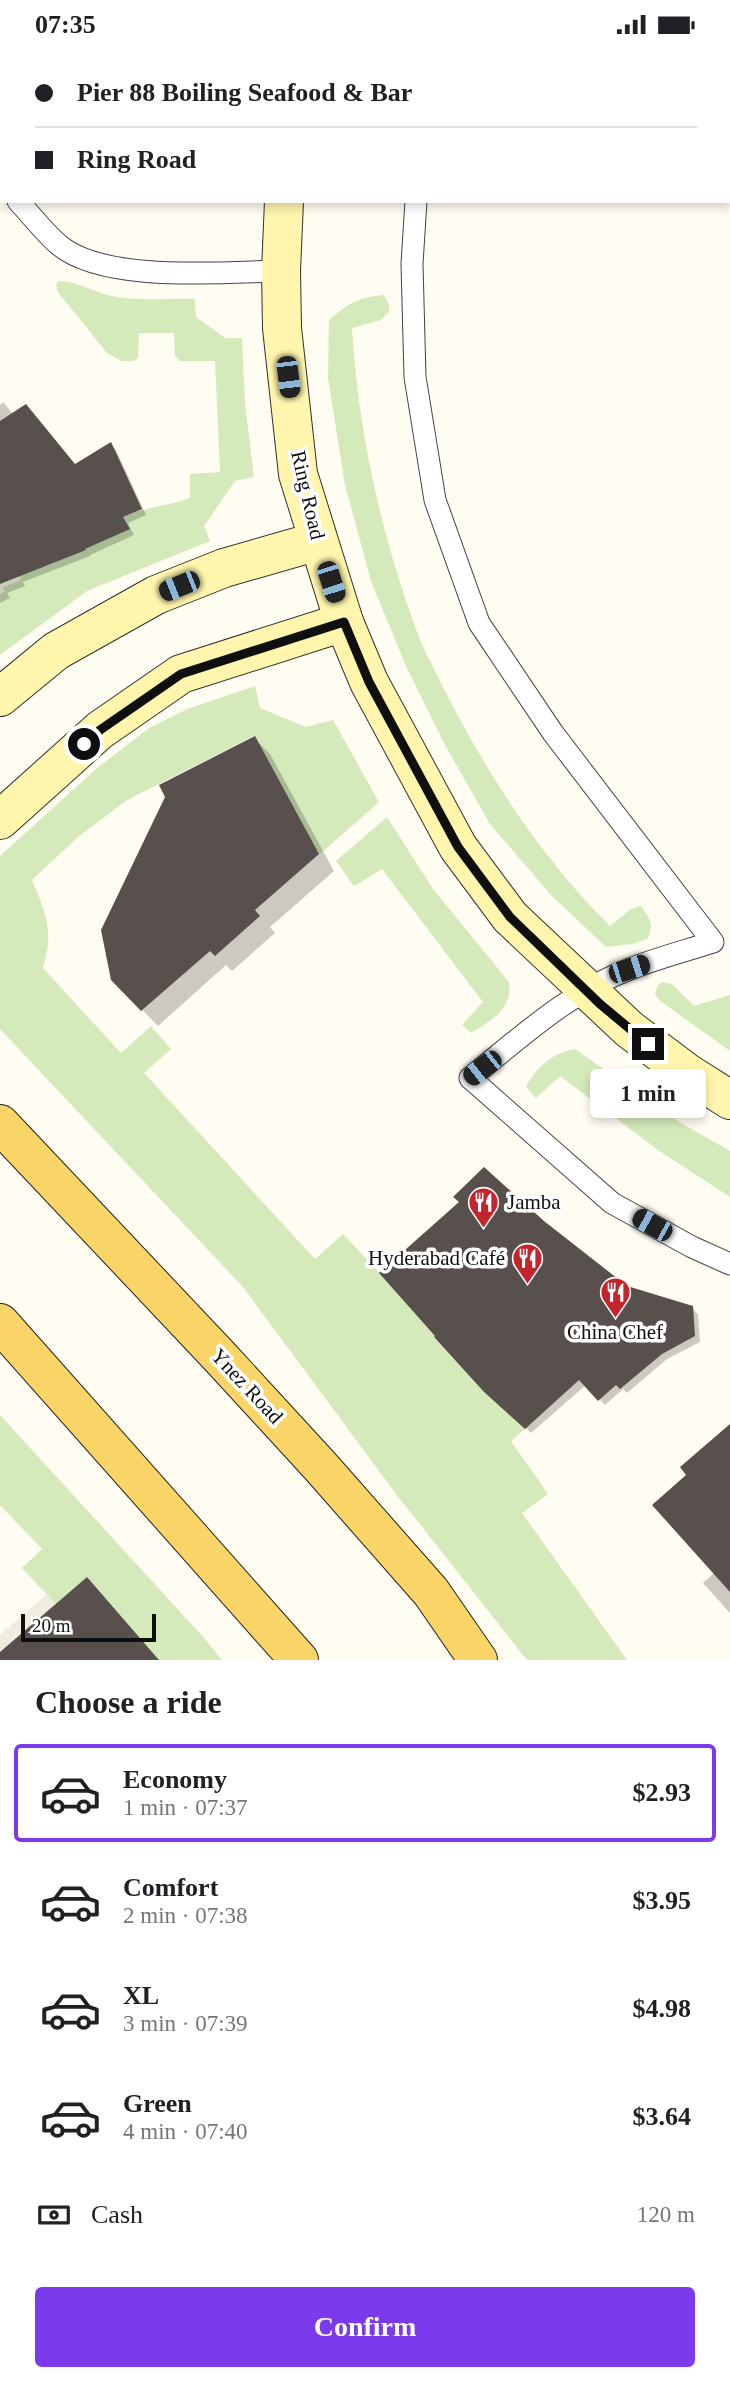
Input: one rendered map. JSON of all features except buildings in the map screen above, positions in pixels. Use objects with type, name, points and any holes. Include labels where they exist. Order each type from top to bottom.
[{"type":"main road","name":"Ynez Road","points":[[0,1124],[321,1467],[431,1592],[478,1660]]},
{"type":"main road","points":[[0,1324],[299,1660]]},
{"type":"street","name":"Ring Road","points":[[284,203],[282,328],[298,474],[344,622],[369,682],[458,847],[510,917],[629,1029],[730,1100]]},
{"type":"street","points":[[0,697],[56,652],[156,595],[224,568],[318,541]]},
{"type":"street","points":[[0,820],[100,730],[181,674],[344,622]]},
{"type":"lane","points":[[20,203],[59,245],[80,258],[105,266],[197,272],[281,271]]},
{"type":"lane","points":[[416,203],[412,264],[415,377],[435,500],[479,623],[552,733],[713,942],[629,969],[586,991],[520,1035],[470,1078],[612,1203],[692,1247],[730,1264]]},
{"type":"green space","points":[[58,281],[117,297],[195,299],[196,317],[225,338],[242,338],[245,404],[254,477],[235,481],[204,526],[210,541],[87,591],[0,655],[0,594],[5,592],[3,587],[21,580],[17,572],[46,566],[85,550],[82,541],[129,528],[123,517],[190,498],[190,474],[220,472],[215,361],[179,361],[175,355],[174,333],[139,333],[138,358],[121,361],[107,353],[58,292]]},
{"type":"green space","points":[[384,295],[389,304],[389,312],[381,320],[352,328],[355,367],[366,443],[382,519],[403,593],[419,636],[478,751],[538,843],[610,926],[631,909],[641,906],[650,922],[651,929],[647,939],[606,947],[551,895],[490,824],[445,745],[406,666],[371,581],[345,485],[328,378],[329,320],[354,302]]},
{"type":"green space","points":[[255,686],[260,708],[306,727],[333,720],[379,802],[320,854],[294,823],[254,736],[127,800],[78,837],[32,880],[47,923],[48,944],[43,968],[121,1053],[151,1026],[171,1049],[144,1073],[315,1259],[343,1234],[437,1334],[434,1338],[484,1392],[525,1429],[511,1441],[548,1494],[522,1513],[627,1660],[527,1660],[396,1494],[243,1287],[0,1029],[0,856],[96,769],[149,728],[187,709]]},
{"type":"green space","points":[[387,817],[433,889],[509,982],[508,1000],[504,1007],[471,1033],[462,1025],[483,1002],[382,869],[354,886],[336,861]]},
{"type":"green space","points":[[662,982],[672,984],[694,1006],[730,995],[730,1051],[659,1000],[655,994]]},
{"type":"green space","points":[[575,1049],[676,1120],[730,1151],[730,1197],[658,1150],[560,1076],[536,1098],[526,1087],[535,1073],[552,1057]]},
{"type":"green space","points":[[0,1415],[222,1660],[159,1660],[87,1577],[56,1604],[22,1568],[42,1549],[0,1505]]},
{"type":"shaded area","points":[[47,1594],[56,1604],[0,1652],[0,1635]]},
{"type":"place","name":"Jamba","points":[[484,1229]]},
{"type":"place","name":"Hyderabad Café","points":[[528,1285]]},
{"type":"place","name":"China Chef","points":[[615,1319]]},
{"type":"route","points":[[84,744],[181,674],[344,622],[369,682],[458,847],[510,917],[600,1004],[648,1044]]}]
